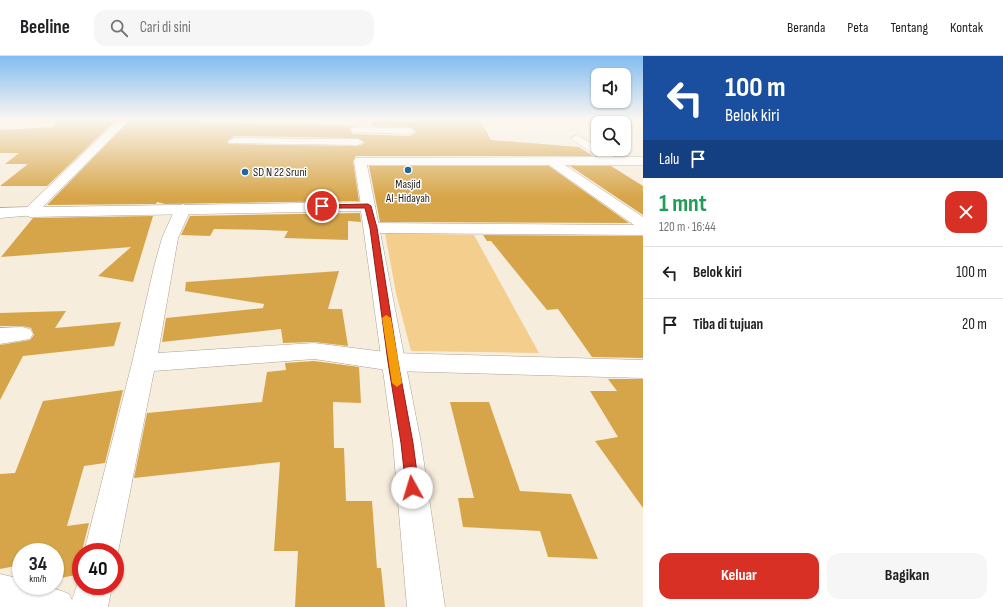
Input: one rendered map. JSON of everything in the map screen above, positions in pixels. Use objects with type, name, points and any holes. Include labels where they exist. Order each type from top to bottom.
[{"type":"street","points":[[30,212],[98,146]]},
{"type":"street","points":[[358,146],[407,443],[426,607]]},
{"type":"street","points":[[588,146],[613,162]]},
{"type":"street","points":[[360,161],[643,162]]},
{"type":"street","points":[[553,162],[643,224]]},
{"type":"street","points":[[0,213],[368,206]]},
{"type":"street","points":[[103,543],[144,363],[163,266],[170,238],[183,209]]},
{"type":"street","points":[[373,228],[643,230]]},
{"type":"street","points":[[0,336],[22,334]]},
{"type":"street","points":[[144,363],[314,352],[393,362],[610,370],[643,369]]},
{"type":"street","points":[[0,592],[56,607]]},
{"type":"street","points":[[89,607],[92,595]]},
{"type":"shaded area","points":[[385,233],[474,235],[539,353],[411,351],[396,293]]},
{"type":"building","points":[[0,146],[89,146],[47,186],[0,186],[28,164],[5,164],[19,153],[0,153]]},
{"type":"building","points":[[105,146],[563,146],[579,147],[591,155],[591,156],[356,156],[353,161],[359,201],[165,204],[157,202],[156,204],[47,205]]},
{"type":"building","points":[[369,166],[549,166],[629,223],[380,222]]},
{"type":"building","points":[[570,166],[611,166],[643,186],[643,215]]},
{"type":"building","points":[[360,213],[361,222],[348,221],[348,240],[284,238],[288,231],[263,230],[214,229],[210,236],[181,235],[190,216]]},
{"type":"building","points":[[153,216],[133,282],[98,276],[131,247],[1,257],[33,218]]},
{"type":"building","points":[[483,235],[643,236],[643,358],[592,357],[558,309],[547,310],[491,241],[487,241]]},
{"type":"building","points":[[339,271],[328,309],[342,309],[348,346],[314,342],[283,343],[281,329],[162,342],[166,318],[263,308],[264,304],[185,291],[186,282]]},
{"type":"building","points":[[66,311],[55,328],[121,322],[114,346],[23,356],[0,400],[0,345],[30,340],[34,335],[31,328],[22,326],[0,326],[0,313]]},
{"type":"building","points":[[314,361],[359,367],[361,403],[333,402],[334,448],[344,448],[346,501],[372,501],[377,568],[381,568],[385,607],[295,607],[298,551],[274,551],[280,462],[134,478],[147,413],[262,402],[267,372],[286,370],[285,363]]},
{"type":"building","points":[[608,379],[643,379],[643,508],[595,441],[618,437],[590,391],[617,391]]},
{"type":"building","points":[[123,390],[105,463],[84,466],[67,526],[89,523],[84,543],[72,543],[72,576],[64,577],[64,543],[12,543],[12,567],[0,569],[0,474],[15,473],[43,401]]},
{"type":"building","points":[[450,402],[489,402],[520,491],[571,494],[598,559],[548,557],[540,531],[463,527],[458,498],[474,498]]},
{"type":"slow traffic","points":[[386,318],[397,383]]},
{"type":"place","name":"Masjid Al-Hidayah","points":[[408,170]]},
{"type":"place","name":"SD N 22 Sruni","points":[[245,172]]},
{"type":"route","points":[[322,206],[368,206],[373,228],[407,443],[412,488]]}]
